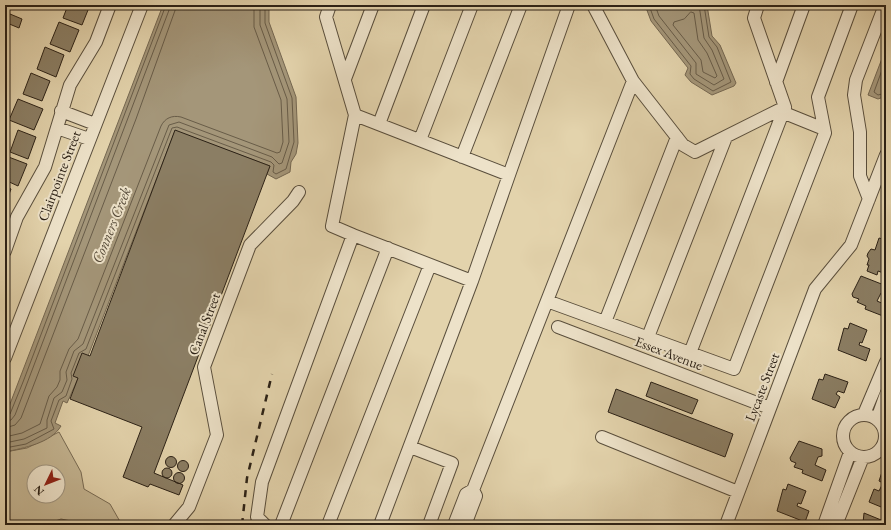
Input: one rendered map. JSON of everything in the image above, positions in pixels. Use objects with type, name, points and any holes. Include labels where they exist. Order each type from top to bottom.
[{"type":"street","points":[[5,251],[17,217],[45,167],[70,85],[103,28],[110,5]]},
{"type":"street","name":"Clairpointe Street","points":[[5,358],[142,5]]},
{"type":"street","points":[[330,5],[326,17],[355,115],[332,226],[472,281]]},
{"type":"street","points":[[344,79],[374,5]]},
{"type":"street","points":[[378,124],[424,5]]},
{"type":"street","points":[[420,140],[472,5]]},
{"type":"street","points":[[462,157],[521,5]]},
{"type":"street","points":[[380,525],[472,281],[570,5]]},
{"type":"street","points":[[593,5],[633,81],[676,137],[683,145],[695,152],[784,110]]},
{"type":"street","points":[[690,353],[784,110],[754,18],[758,5]]},
{"type":"street","points":[[776,82],[804,5]]},
{"type":"street","points":[[547,301],[734,369],[825,133],[818,97],[852,5]]},
{"type":"street","points":[[869,199],[860,176],[860,132],[854,95],[856,80],[885,5]]},
{"type":"street","points":[[454,525],[466,494],[473,490],[633,81]]},
{"type":"street","points":[[784,110],[824,129]]},
{"type":"street","points":[[61,111],[95,124]]},
{"type":"street","points":[[355,115],[509,175]]},
{"type":"street","points":[[57,128],[89,140]]},
{"type":"street","points":[[605,322],[676,137]]},
{"type":"street","points":[[648,337],[726,137]]},
{"type":"street","name":"Lycaste Street","points":[[726,525],[815,290],[851,245],[886,155]]},
{"type":"street","name":"Canal Street","points":[[174,525],[189,507],[217,435],[204,367],[250,245],[293,201],[299,192]]},
{"type":"street","points":[[265,525],[257,517],[262,482],[353,235]]},
{"type":"street","points":[[281,525],[388,248]]},
{"type":"street","points":[[328,525],[430,265]]},
{"type":"street","name":"Essex Avenue","points":[[558,327],[770,408]]},
{"type":"street","points":[[864,414],[886,362]]},
{"type":"street","points":[[877,419],[886,394]]},
{"type":"street","points":[[864,414],[877,419],[883,427],[885,444],[872,455],[863,457],[850,452],[844,444],[843,436],[845,426],[851,418],[864,414]]},
{"type":"street","points":[[602,437],[738,492]]},
{"type":"street","points":[[410,447],[452,463],[429,525]]},
{"type":"street","points":[[824,525],[850,452]]},
{"type":"street","points":[[836,525],[863,457]]},
{"type":"street","points":[[465,525],[476,496],[473,490]]},
{"type":"shaded area","points":[[59,432],[81,472],[84,489],[110,504],[122,525],[5,525],[5,452],[27,448]]},
{"type":"water","name":"Conners Creek","points":[[163,5],[269,5],[269,22],[296,97],[298,143],[296,154],[291,162],[290,172],[276,179],[267,174],[270,166],[175,131],[88,356],[67,403],[63,401],[55,423],[61,426],[57,432],[44,441],[5,452],[5,417]]},
{"type":"water","points":[[645,5],[671,5],[674,7],[678,5],[707,5],[712,36],[720,45],[736,83],[734,86],[712,95],[691,82],[685,75],[688,68],[651,21]]},
{"type":"water","points":[[886,48],[886,96],[878,99],[868,95]]},
{"type":"water","points":[[61,519],[76,522],[79,525],[44,525]]},
{"type":"building","points":[[68,5],[90,5],[82,25],[63,18]]},
{"type":"building","points":[[5,6],[9,8],[5,18]]},
{"type":"building","points":[[10,14],[22,19],[19,28],[7,23]]},
{"type":"building","points":[[59,22],[79,30],[70,52],[50,44]]},
{"type":"building","points":[[45,47],[64,55],[56,77],[37,69]]},
{"type":"building","points":[[31,73],[50,81],[42,101],[23,94]]},
{"type":"building","points":[[18,99],[43,109],[34,130],[9,120]]},
{"type":"building","points":[[18,130],[36,137],[28,159],[10,152]]},
{"type":"building","points":[[175,130],[270,166],[154,473],[183,485],[179,495],[150,484],[148,487],[123,477],[142,427],[70,399],[78,378],[73,376],[82,353],[90,356]]},
{"type":"building","points":[[6,156],[27,164],[18,186],[5,180]]},
{"type":"building","points":[[5,186],[11,189],[5,205]]},
{"type":"building","points":[[886,210],[886,223],[882,221]]},
{"type":"building","points":[[879,238],[886,240],[886,274],[878,271],[877,275],[867,271],[869,259],[867,256],[871,249],[875,250]]},
{"type":"building","points":[[861,276],[884,285],[884,292],[881,293],[877,301],[886,305],[883,316],[865,309],[866,306],[857,302],[859,299],[853,297],[852,294]]},
{"type":"building","points":[[850,323],[867,330],[862,343],[860,342],[859,345],[870,349],[866,361],[838,350],[844,328],[848,329]]},
{"type":"building","points":[[825,374],[848,382],[844,393],[838,391],[836,394],[840,397],[835,408],[812,399],[819,379],[823,380]]},
{"type":"building","points":[[651,382],[698,400],[692,414],[646,396]]},
{"type":"building","points":[[616,389],[733,434],[725,457],[608,412]]},
{"type":"building","points":[[799,441],[822,449],[822,456],[818,457],[815,465],[826,470],[822,481],[802,473],[803,470],[794,467],[796,463],[791,461],[790,458]]},
{"type":"building","points":[[169,457],[173,457],[175,458],[175,466],[169,467],[166,464],[166,460]]},
{"type":"building","points":[[181,461],[185,461],[187,462],[187,470],[181,471],[178,468],[178,464]]},
{"type":"building","points":[[167,468],[172,473],[167,478],[162,473]]},
{"type":"building","points":[[882,472],[886,472],[886,509],[869,502],[874,489],[879,491],[883,483],[879,481]]},
{"type":"building","points":[[177,473],[181,473],[183,474],[183,482],[177,483],[174,480],[174,476]]},
{"type":"building","points":[[788,484],[806,491],[801,504],[798,503],[797,506],[809,511],[805,522],[777,511],[783,489],[786,490]]},
{"type":"building","points":[[864,513],[886,522],[886,525],[855,525],[857,521],[863,523]]},
{"type":"railway","points":[[242,525],[247,478],[272,374]]}]
